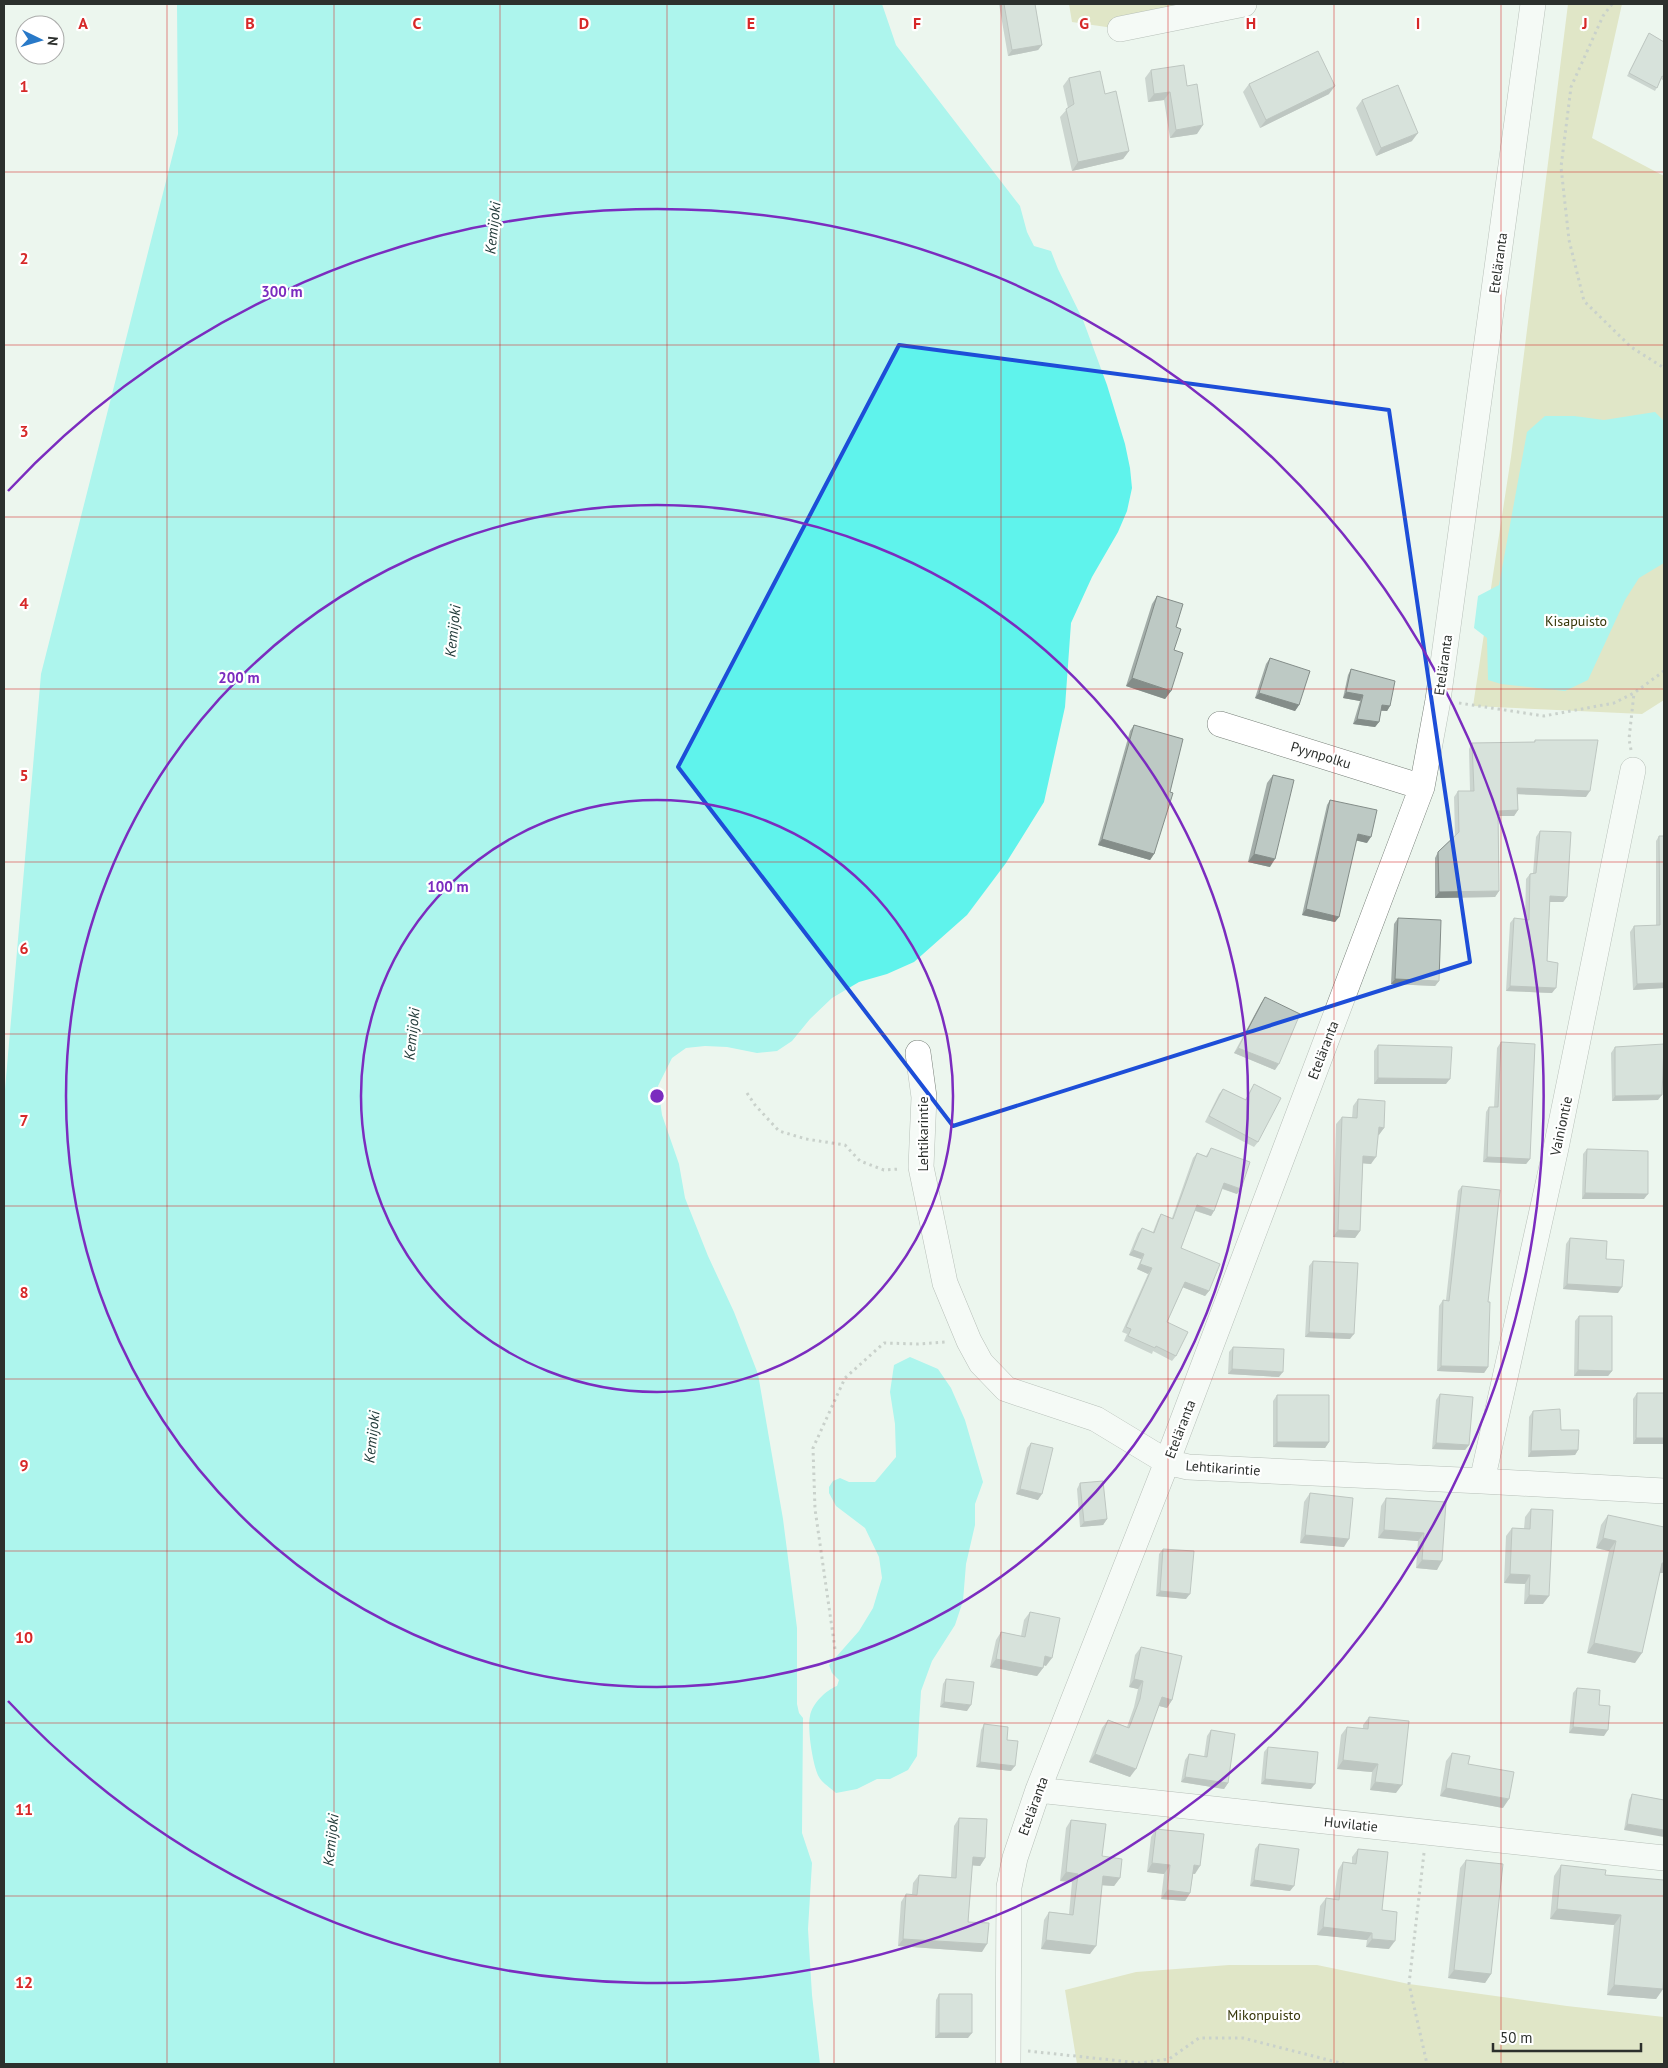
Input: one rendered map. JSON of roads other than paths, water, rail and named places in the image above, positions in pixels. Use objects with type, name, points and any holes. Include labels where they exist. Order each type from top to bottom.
[{"type":"street","points":[[1120,29],[1244,4]]},
{"type":"street","name":"Eteläranta","points":[[1008,2057],[1009,1887],[1015,1858],[1038,1790],[1167,1462],[1422,787],[1438,700],[1532,4]]},
{"type":"street","name":"Pyynpolku","points":[[1220,724],[1422,787]]},
{"type":"street","name":"Vainiontie","points":[[1482,1481],[1556,1148],[1633,770]]},
{"type":"street","name":"Lehtikarintie","points":[[918,1053],[924,1097],[921,1167],[945,1283],[969,1341],[981,1363],[1006,1389],[1096,1419],[1167,1462],[1188,1467],[1664,1492]]},
{"type":"street","name":"Huvilatie","points":[[1038,1790],[1664,1858]]},
{"type":"water","name":"Kemijoki","points":[[177,4],[882,4],[896,45],[1020,206],[1027,232],[1034,246],[1051,251],[1083,320],[1107,385],[1125,444],[1132,488],[1127,511],[1118,532],[1092,577],[1071,623],[1065,707],[1044,802],[1006,863],[967,915],[914,962],[887,974],[859,982],[832,998],[810,1019],[792,1041],[777,1051],[757,1053],[727,1047],[705,1046],[686,1048],[672,1058],[658,1086],[662,1115],[679,1164],[685,1198],[708,1256],[734,1312],[758,1374],[783,1519],[797,1628],[797,1704],[799,1713],[803,1718],[802,1833],[812,1863],[808,1929],[812,1995],[820,2064],[4,2064],[4,1101],[41,674],[178,134]]},
{"type":"water","points":[[1655,412],[1664,421],[1664,563],[1639,578],[1625,600],[1588,680],[1565,691],[1501,684],[1488,680],[1487,638],[1474,628],[1478,596],[1499,585],[1527,432],[1545,416],[1574,416],[1604,420]]},
{"type":"water","points":[[910,1357],[938,1369],[951,1388],[965,1420],[983,1482],[975,1504],[975,1525],[966,1564],[963,1601],[955,1625],[932,1661],[921,1691],[917,1756],[908,1770],[890,1779],[877,1779],[857,1789],[836,1793],[822,1781],[817,1772],[810,1738],[809,1722],[811,1711],[820,1698],[837,1686],[839,1680],[832,1673],[829,1665],[859,1631],[873,1608],[882,1578],[879,1557],[865,1528],[836,1506],[829,1493],[829,1487],[833,1481],[840,1478],[849,1482],[875,1482],[896,1457],[895,1424],[890,1392],[894,1365]]},
{"type":"park label","name":"Kisapuisto","points":[[1576,621]]},
{"type":"park label","name":"Mikonpuisto","points":[[1264,2015]]}]
